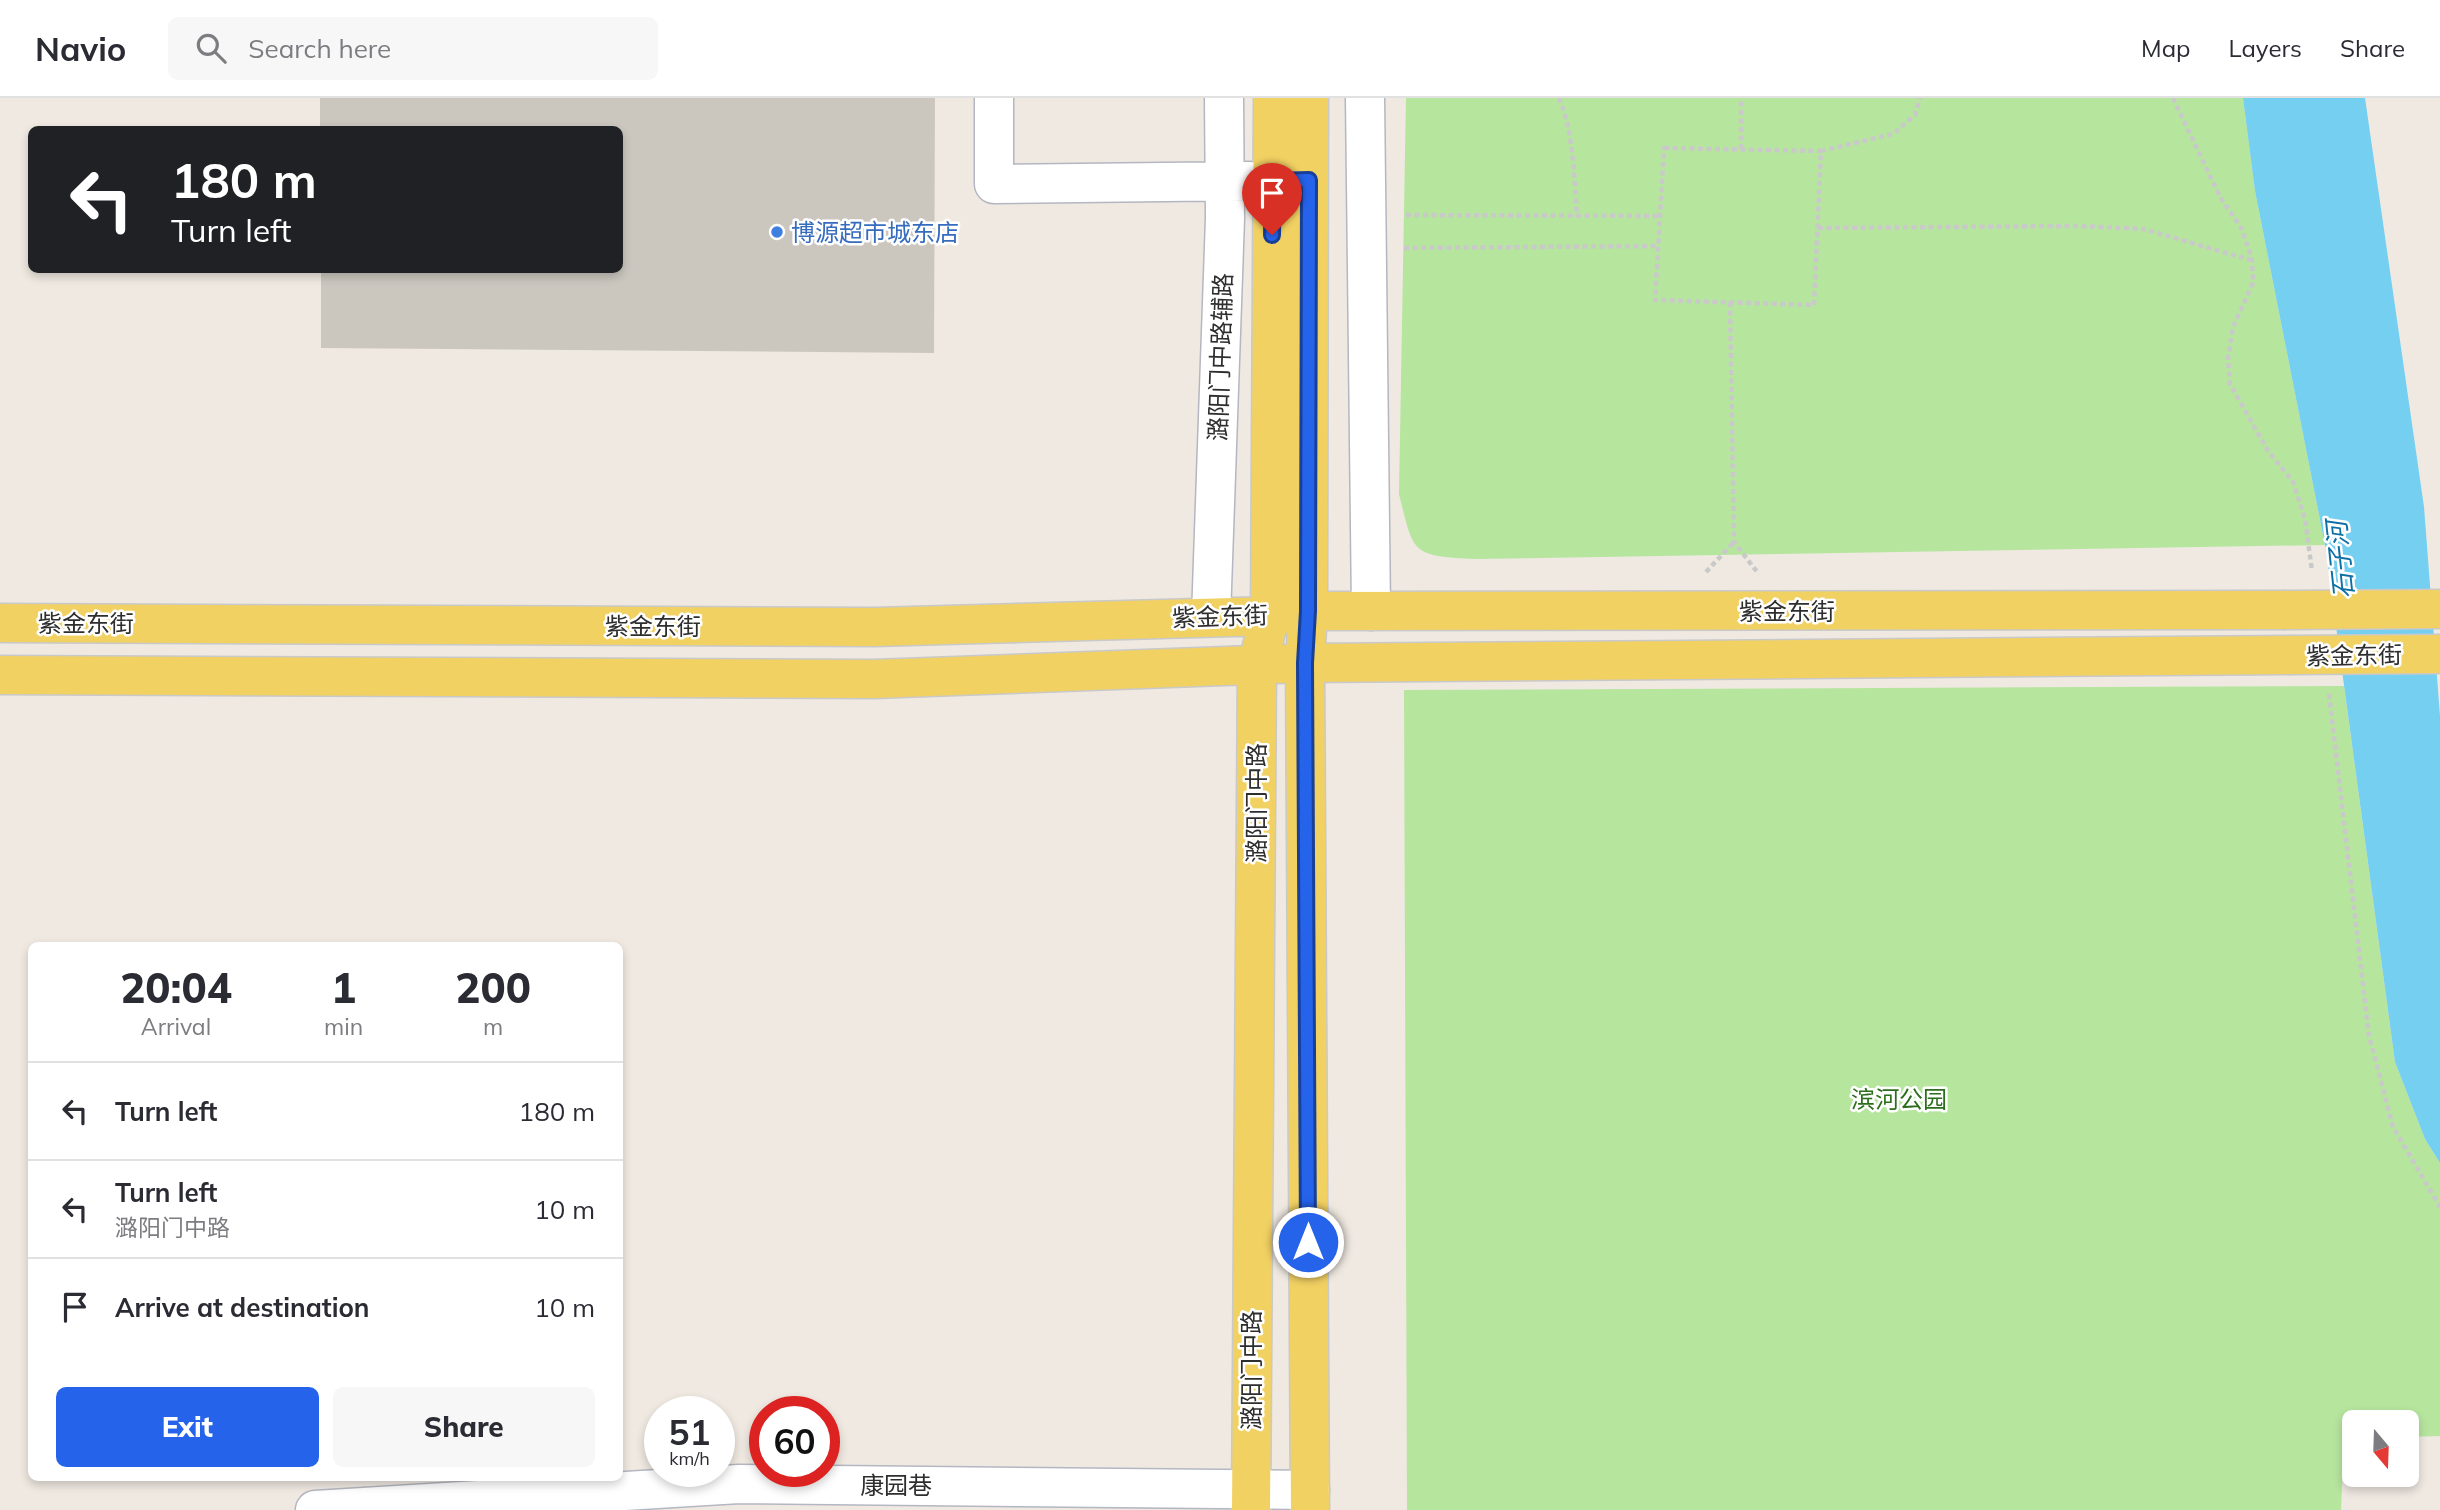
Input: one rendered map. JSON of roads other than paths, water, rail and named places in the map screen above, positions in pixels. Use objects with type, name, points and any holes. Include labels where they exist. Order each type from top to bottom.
[{"type":"main road","name":"潞阳门中路","points":[[1273,98],[1291,180],[1308,611],[1305,663],[1310,1500]]},
{"type":"main road","name":"潞阳门中路","points":[[1251,1499],[1257,666],[1270,616],[1291,180],[1309,98]]},
{"type":"main road","name":"紫金东街","points":[[0,623],[874,627],[1270,616],[1308,611],[2440,609]]},
{"type":"main road","name":"紫金东街","points":[[0,675],[874,679],[1305,663],[2440,654]]},
{"type":"street","points":[[994,98],[994,184],[1291,180]]},
{"type":"street","name":"潞阳门中路辅路","points":[[1210,617],[1224,182],[1224,98]]},
{"type":"street","points":[[1364,98],[1371,611]]},
{"type":"street","name":"康园巷","points":[[315,1510],[739,1484],[1310,1500]]},
{"type":"water","name":"石子河","points":[[2243,98],[2365,98],[2424,507],[2440,716],[2440,1163],[2425,1139],[2395,1062],[2325,545],[2255,191]]},
{"type":"place","name":"博源超市城东店","points":[[777,232]]},
{"type":"park label","name":"滨河公园","points":[[1899,1099]]}]
